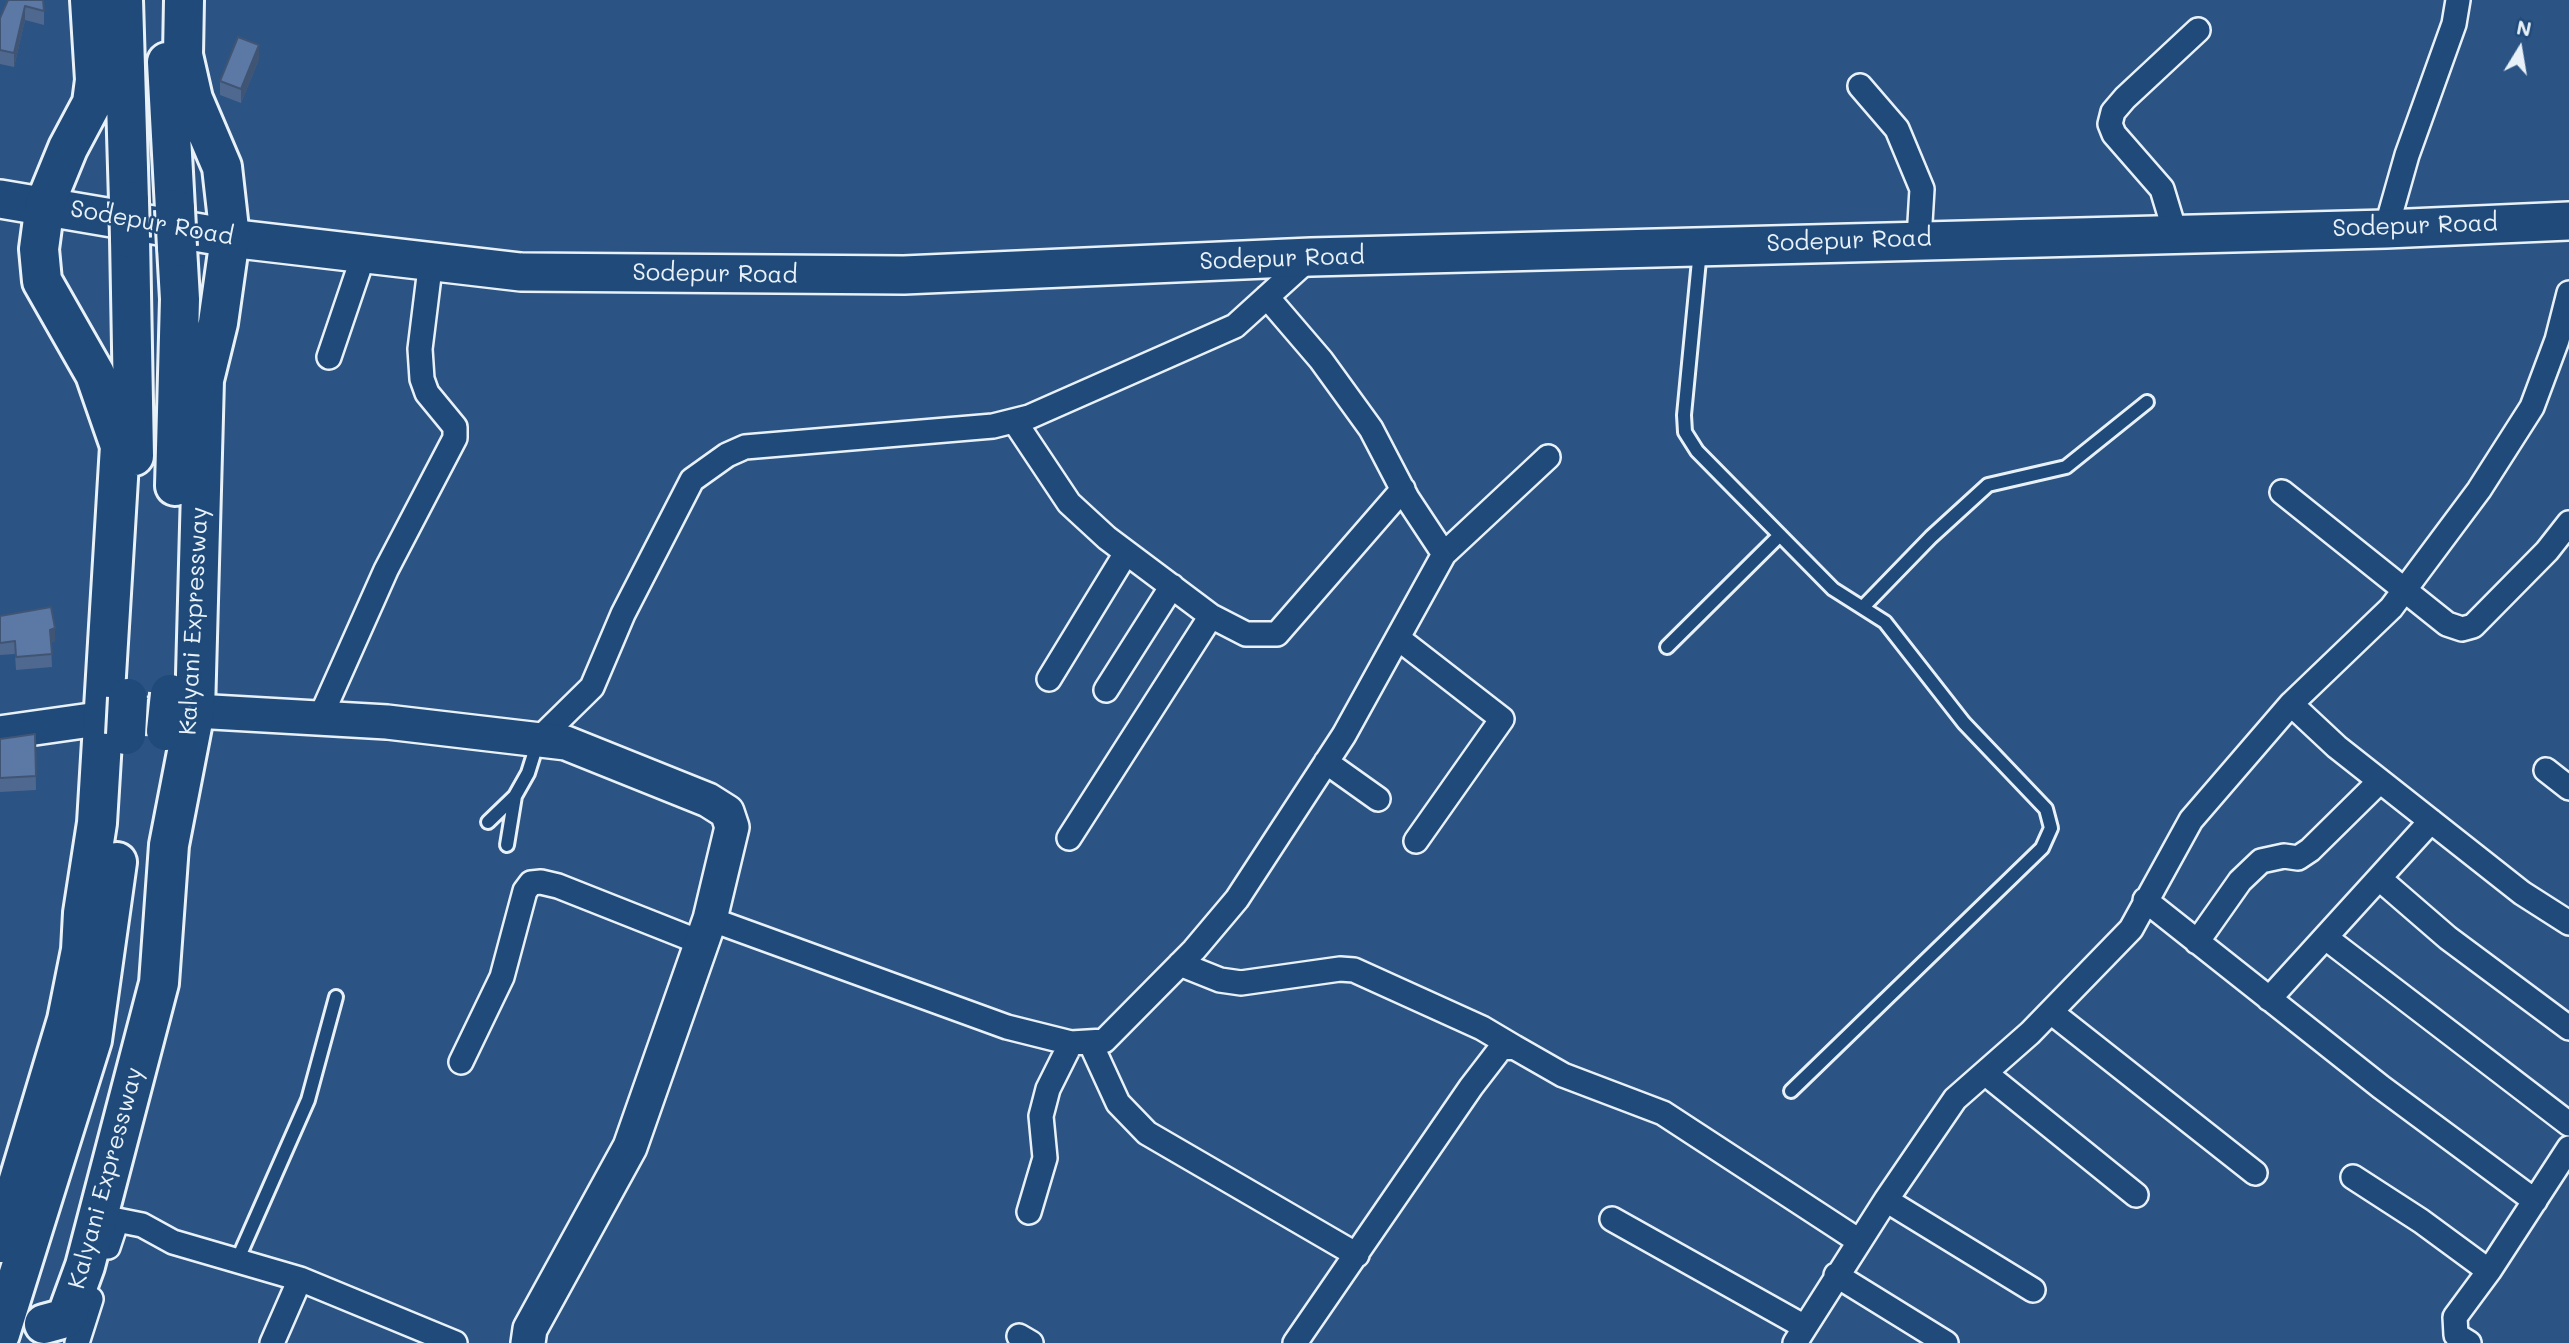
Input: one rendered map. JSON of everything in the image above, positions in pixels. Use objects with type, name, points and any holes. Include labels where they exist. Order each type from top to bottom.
[{"type":"highway","points":[[2,1314],[92,1040],[117,868],[120,446],[95,374],[42,281],[39,249],[46,204],[68,148],[92,103],[95,80],[90,0]]},
{"type":"highway","points":[[0,1243],[66,1020],[81,950],[83,913],[97,823],[119,717],[135,586],[130,238],[123,0]]},
{"type":"highway","points":[[38,1333],[74,1238],[133,1026],[177,712],[180,299],[164,0]]},
{"type":"highway","name":"Kalyani Expressway","points":[[177,712],[204,380],[218,323],[230,238],[222,167],[193,99],[183,55],[184,0]]},
{"type":"main road","name":"Sodepur Road","points":[[0,199],[46,204],[230,238],[365,251],[521,272],[904,275],[1311,257],[2175,232],[2386,229],[2569,220]]},
{"type":"street","points":[[2386,229],[2407,155],[2454,24],[2458,0]]},
{"type":"street","points":[[2175,232],[2161,189],[2114,134],[2110,124],[2113,112],[2125,98],[2197,30]]},
{"type":"street","points":[[1860,86],[1897,129],[1922,189],[1919,239]]},
{"type":"street","points":[[330,357],[365,251]]},
{"type":"street","points":[[538,740],[592,687],[623,614],[692,480],[713,464],[745,447],[1015,422],[1235,326],[1311,257]]},
{"type":"street","points":[[320,718],[386,569],[454,438],[455,427],[427,393],[422,379],[420,349],[431,260]]},
{"type":"street","points":[[1612,1219],[1799,1335],[1836,1275],[1955,1099],[2051,1012],[2130,929],[2191,820],[2291,704],[2391,608],[2479,490],[2532,407],[2557,340],[2569,293]]},
{"type":"street","points":[[1267,297],[1321,360],[1364,421],[1444,554]]},
{"type":"street","points":[[1015,422],[1069,503],[1126,553],[1211,616],[1246,634],[1277,634],[1403,489]]},
{"type":"street","points":[[461,1062],[502,977],[525,891],[531,883],[541,881],[1007,1027],[1081,1043],[1104,1041],[1180,964],[1237,899],[1326,762],[1399,639],[1444,554],[1548,457]]},
{"type":"street","points":[[2282,492],[2447,624],[2462,629],[2473,626],[2547,551],[2569,523]]},
{"type":"street","points":[[1049,679],[1126,553]]},
{"type":"street","points":[[1106,690],[1172,586]]},
{"type":"street","points":[[1069,838],[1211,616]]},
{"type":"street","points":[[1399,639],[1502,719],[1416,841]]},
{"type":"street","points":[[2291,704],[2337,747],[2522,893],[2569,923]]},
{"type":"street","points":[[0,733],[177,712],[387,722],[566,743],[708,800],[727,812],[732,827],[706,931],[630,1147],[530,1329],[528,1343]]},
{"type":"street","points":[[1326,762],[1378,799]]},
{"type":"street","points":[[2546,770],[2569,788]]},
{"type":"street","points":[[2197,942],[2240,881],[2261,861],[2284,856],[2298,858],[2310,850],[2380,781]]},
{"type":"street","points":[[2269,999],[2381,880],[2431,821]]},
{"type":"street","points":[[2381,880],[2448,938],[2569,1028]]},
{"type":"street","points":[[2145,900],[2269,999],[2535,1201]]},
{"type":"street","points":[[2326,938],[2569,1124]]},
{"type":"street","points":[[1180,964],[1220,980],[1241,983],[1340,969],[1354,970],[1471,1022],[1563,1075],[1663,1113],[1859,1241]]},
{"type":"street","points":[[2051,1012],[2255,1173]]},
{"type":"street","points":[[1029,1212],[1045,1158],[1041,1134],[1048,1088],[1081,1043]]},
{"type":"street","points":[[1081,1043],[1118,1103],[1147,1133],[1357,1255]]},
{"type":"street","points":[[1295,1343],[1490,1062],[1502,1048],[1514,1047]]},
{"type":"street","points":[[1985,1073],[2136,1195]]},
{"type":"street","points":[[2469,1343],[2456,1335],[2453,1322],[2569,1149]]},
{"type":"street","points":[[2353,1177],[2421,1220],[2489,1271]]},
{"type":"street","points":[[1886,1200],[2033,1290]]},
{"type":"street","points":[[77,1343],[117,1220],[142,1225],[173,1242],[300,1279],[446,1342]]},
{"type":"street","points":[[1836,1275],[1946,1343]]},
{"type":"street","points":[[272,1343],[300,1279]]},
{"type":"lane","points":[[1700,246],[1687,373],[1685,432],[1697,451],[1833,589],[1864,606],[1885,622],[1964,723],[2046,809],[2051,828],[2042,848],[1791,1091]]},
{"type":"lane","points":[[1864,606],[1987,485],[2066,467],[2147,402]]},
{"type":"lane","points":[[1667,647],[1780,535]]},
{"type":"lane","points":[[488,822],[515,796],[528,773],[538,740]]},
{"type":"lane","points":[[507,845],[515,796]]},
{"type":"lane","points":[[237,1261],[307,1100],[336,997]]},
{"type":"building","points":[[8,0],[43,0],[44,11],[25,6],[14,53],[0,50],[0,18]]},
{"type":"building","points":[[238,37],[259,45],[241,89],[220,81]]},
{"type":"building","points":[[51,607],[55,628],[50,630],[52,654],[16,657],[15,641],[0,643],[0,616]]},
{"type":"building","points":[[35,734],[36,776],[0,778],[0,739]]}]
